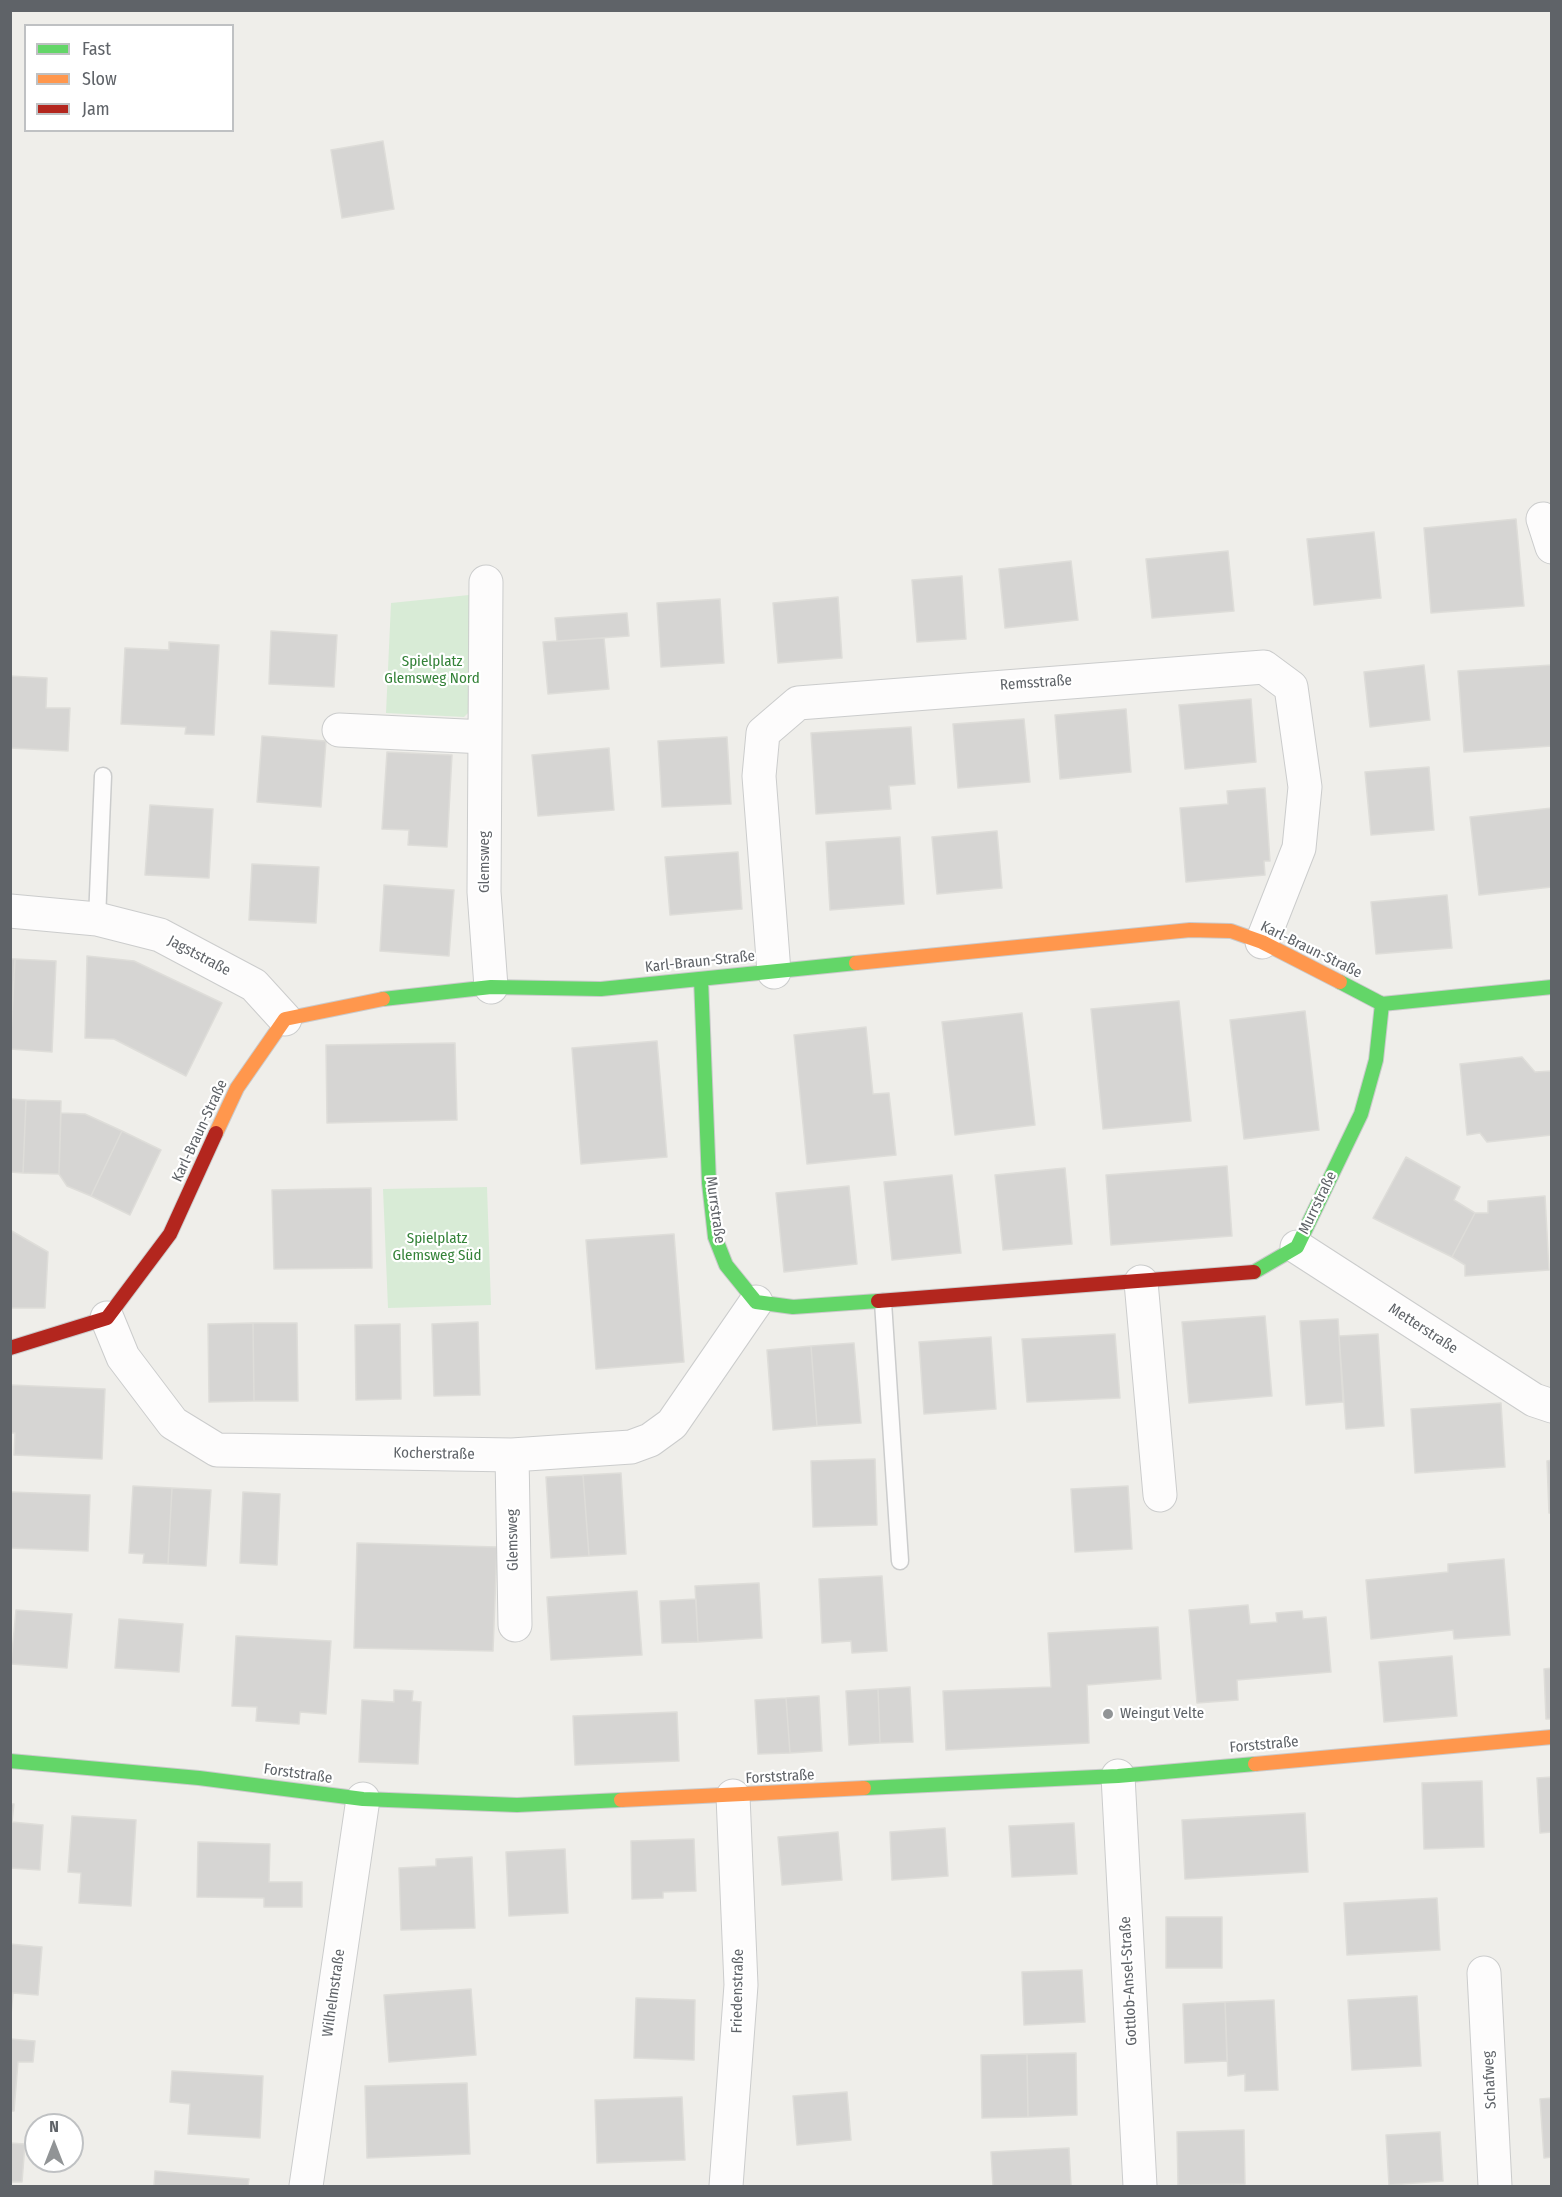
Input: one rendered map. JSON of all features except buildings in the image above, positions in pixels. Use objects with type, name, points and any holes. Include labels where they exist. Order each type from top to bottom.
[{"type":"street","name":"Glemsweg","points":[[486,582],[484,892],[491,987]]},
{"type":"street","name":"Remsstraße","points":[[774,972],[759,776],[763,732],[798,703],[1005,685],[1264,667],[1291,687],[1305,787],[1299,848],[1262,942]]},
{"type":"street","points":[[339,730],[485,737]]},
{"type":"street","name":"Jagststraße","points":[[10,910],[97,919],[160,935],[254,985],[285,1019]]},
{"type":"street","name":"Karl-Braun-Straße","points":[[107,1318],[170,1234],[237,1088],[285,1019],[364,1001],[491,987],[602,989],[1190,930],[1231,931],[1262,942],[1382,1004]]},
{"type":"street","name":"Murrstraße","points":[[701,979],[709,1184],[716,1237],[726,1265],[756,1302],[793,1307],[883,1302],[1254,1272],[1297,1248],[1361,1114],[1376,1060],[1382,1004]]},
{"type":"street","points":[[1382,1004],[1551,987]]},
{"type":"street","name":"Metterstraße","points":[[1297,1248],[1534,1400],[1551,1406]]},
{"type":"street","points":[[1141,1282],[1160,1495]]},
{"type":"street","name":"Kocherstraße","points":[[107,1318],[123,1357],[173,1423],[217,1450],[512,1455],[631,1447],[650,1440],[672,1424],[756,1302]]},
{"type":"street","points":[[10,1348],[107,1318]]},
{"type":"street","name":"Glemsweg","points":[[512,1455],[515,1625]]},
{"type":"street","name":"Forststraße","points":[[10,1761],[199,1778],[363,1799],[517,1805],[1118,1776],[1551,1737]]},
{"type":"street","name":"Gottlob-Ansel-Straße","points":[[1118,1776],[1140,2187]]},
{"type":"street","name":"Friedenstraße","points":[[726,2187],[741,1985],[733,1796]]},
{"type":"street","name":"Wilhelmstraße","points":[[306,2187],[363,1799]]},
{"type":"street","name":"Schafweg","points":[[1484,1973],[1495,2187]]},
{"type":"lane","points":[[97,919],[103,776]]},
{"type":"lane","points":[[883,1302],[900,1561]]},
{"type":"green space","name":"Spielplatz Glemsweg Nord","points":[[469,595],[472,611],[475,706],[464,717],[386,713],[391,603]]},
{"type":"green space","name":"Spielplatz Glemsweg Süd","points":[[487,1187],[491,1305],[388,1308],[383,1189]]},
{"type":"traffic: fast","points":[[383,999],[491,987],[601,989],[856,963]]},
{"type":"traffic: fast","points":[[701,979],[709,1183],[715,1237],[726,1265],[756,1302],[793,1307],[878,1301]]},
{"type":"traffic: fast","points":[[1340,982],[1382,1004],[1552,987]]},
{"type":"traffic: fast","points":[[1254,1272],[1297,1247],[1361,1114],[1376,1060],[1382,1004]]},
{"type":"traffic: fast","points":[[10,1761],[199,1778],[363,1799],[517,1805],[621,1800]]},
{"type":"traffic: fast","points":[[864,1788],[1118,1776],[1255,1764]]},
{"type":"traffic: slow","points":[[856,963],[1190,930],[1231,931],[1262,942],[1340,982]]},
{"type":"traffic: slow","points":[[216,1133],[237,1088],[285,1019],[383,999]]},
{"type":"traffic: slow","points":[[1255,1764],[1552,1737]]},
{"type":"traffic: slow","points":[[621,1800],[864,1788]]},
{"type":"traffic: jam","points":[[10,1348],[107,1318],[170,1234],[216,1133]]},
{"type":"traffic: jam","points":[[878,1301],[1254,1272]]},
{"type":"place","name":"Weingut Velte","points":[[1108,1714]]}]
